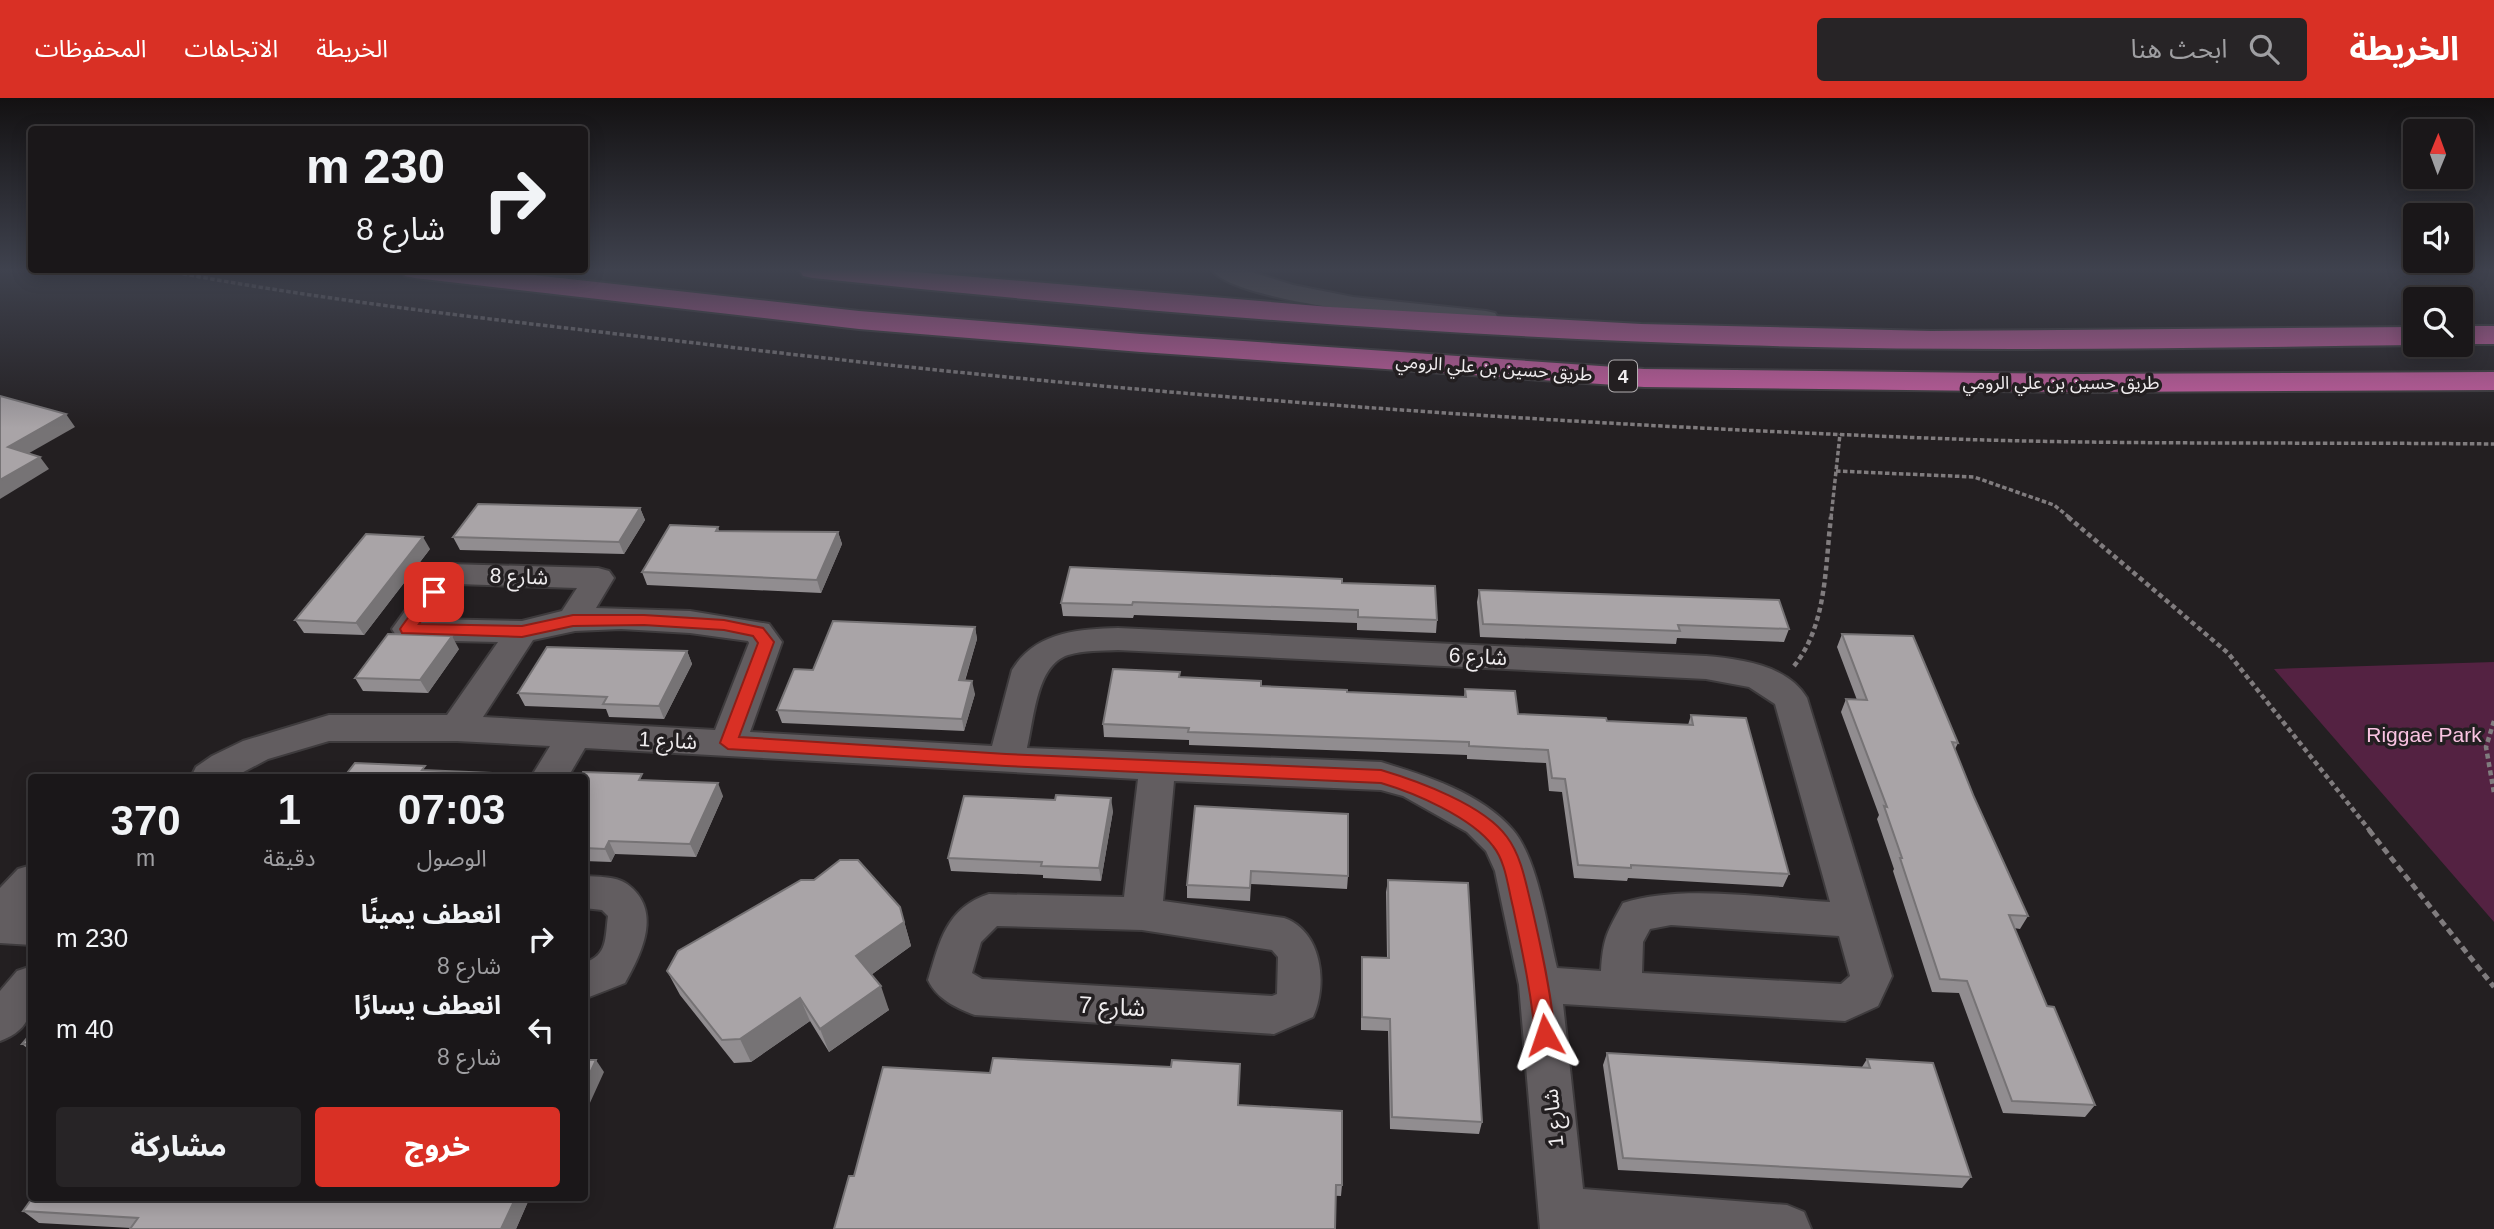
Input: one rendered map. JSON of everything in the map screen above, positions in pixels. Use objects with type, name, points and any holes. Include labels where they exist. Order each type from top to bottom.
[{"type":"highway","name":"طريق حسين بن علي الرومي","points":[[907,323],[1140,344],[1644,377],[2080,383],[2494,382]]},
{"type":"highway","name":"طريق حسين بن علي الرومي","points":[[1447,323],[1642,333],[1926,341],[2403,336]]},
{"type":"highway","points":[[2473,335],[2494,335]]},
{"type":"street","points":[[1538,323],[1642,333]]},
{"type":"street","name":"شارع 8","points":[[573,620],[598,578],[448,574],[408,629],[522,632],[573,620],[644,620],[724,625],[758,632],[766,642],[728,743]]},
{"type":"street","points":[[457,728],[522,632]]},
{"type":"street","name":"شارع 6","points":[[1006,760],[1029,670],[1054,647],[1086,640],[1118,639],[1651,665],[1732,671],[1763,677],[1779,686]]},
{"type":"street","points":[[1540,985],[1845,1003],[1864,993],[1871,976],[1790,698],[1779,686]]},
{"type":"street","name":"شارع 1","points":[[213,774],[256,750],[329,728],[457,728],[1006,760],[1381,776],[1415,786],[1480,822],[1501,842],[1514,871],[1540,985],[1563,1219],[1787,1229]]},
{"type":"street","points":[[551,774],[575,735]]},
{"type":"street","points":[[1142,914],[1157,766]]},
{"type":"street","points":[[0,914],[28,884]]},
{"type":"street","points":[[588,892],[613,895],[628,912],[623,950],[611,971],[588,980]]},
{"type":"street","points":[[1620,989],[1623,941],[1637,915],[1671,909],[1854,920]]},
{"type":"street","name":"شارع 7","points":[[989,910],[1142,914],[1284,935],[1298,953],[1298,1004],[1274,1015],[975,997],[949,980],[963,933],[989,910]]},
{"type":"street","points":[[0,926],[28,928]]},
{"type":"street","points":[[0,1023],[28,990]]},
{"type":"path","points":[[532,323],[955,374],[1243,399],[1559,422],[1960,439],[2494,444]]},
{"type":"path","points":[[1779,686],[1806,651],[1821,606],[1840,434]]},
{"type":"path","points":[[1836,471],[1974,477],[2054,505],[2228,653],[2494,987]]},
{"type":"path","points":[[2494,721],[2489,727],[2485,760],[2494,793]]},
{"type":"green space","name":"Riggae Park","points":[[2494,662],[2494,922],[2274,669]]},
{"type":"building","points":[[0,396],[66,414],[8,447],[40,457],[0,480]]},
{"type":"building","points":[[478,504],[640,508],[619,542],[453,537]]},
{"type":"building","points":[[670,525],[718,527],[716,531],[838,532],[817,580],[642,572]]},
{"type":"building","points":[[366,534],[423,537],[356,623],[295,620]]},
{"type":"building","points":[[1070,567],[1342,579],[1342,583],[1435,586],[1437,620],[1358,617],[1358,610],[1133,602],[1132,605],[1061,603]]},
{"type":"building","points":[[1479,590],[1779,600],[1789,629],[1678,625],[1680,631],[1483,624]]},
{"type":"building","points":[[833,621],[975,627],[959,680],[972,681],[962,719],[777,710],[794,669],[813,670]]},
{"type":"building","points":[[388,634],[452,636],[420,680],[355,678]]},
{"type":"building","points":[[1842,634],[1913,636],[1958,743],[1952,742],[1974,797],[2028,916],[2009,915],[2047,1006],[2054,1007],[2095,1105],[2012,1101],[1967,981],[1940,979],[1884,806],[1887,807],[1846,699],[1867,700]]},
{"type":"building","points":[[547,647],[687,651],[659,706],[603,704],[607,697],[518,693]]},
{"type":"building","points":[[1113,669],[1180,672],[1179,677],[1261,681],[1261,686],[1347,692],[1466,697],[1465,689],[1515,691],[1518,714],[1606,718],[1607,721],[1693,725],[1691,715],[1746,718],[1789,874],[1631,865],[1631,868],[1578,865],[1565,779],[1552,778],[1548,750],[1469,746],[1469,742],[1188,732],[1189,728],[1103,724]]},
{"type":"building","points":[[355,763],[425,766],[422,770],[491,773],[490,774],[346,774]]},
{"type":"building","points":[[583,772],[642,774],[639,780],[718,783],[690,844],[609,841],[605,849],[588,848],[588,774],[582,774]]},
{"type":"building","points":[[1056,795],[1111,798],[1099,868],[1041,866],[1042,862],[948,858],[964,796],[1055,800]]},
{"type":"building","points":[[1195,806],[1348,814],[1348,876],[1251,871],[1250,888],[1187,885]]},
{"type":"building","points":[[840,860],[858,860],[900,907],[904,922],[856,956],[881,986],[820,1029],[800,998],[740,1039],[722,1040],[667,971],[678,951],[801,880],[814,880]]},
{"type":"building","points":[[1388,880],[1468,883],[1482,1122],[1392,1117],[1390,1019],[1362,1017],[1362,957],[1389,958]]},
{"type":"building","points":[[1607,1053],[1870,1068],[1867,1059],[1933,1063],[1971,1177],[1623,1158]]},
{"type":"building","points":[[993,1058],[1171,1067],[1172,1060],[1240,1064],[1238,1105],[1342,1111],[1342,1185],[1336,1185],[1335,1229],[834,1229],[849,1176],[854,1176],[883,1067],[990,1073]]},
{"type":"building","points":[[588,1060],[596,1060],[588,1077]]},
{"type":"building","points":[[30,1201],[514,1201],[501,1229],[130,1229],[138,1218],[23,1211]]},
{"type":"route","points":[[434,592],[408,629],[522,632],[573,620],[644,620],[724,625],[758,632],[766,642],[728,743],[1006,760],[1381,776],[1415,786],[1480,822],[1501,842],[1514,871],[1540,985],[1545,1035]]}]
